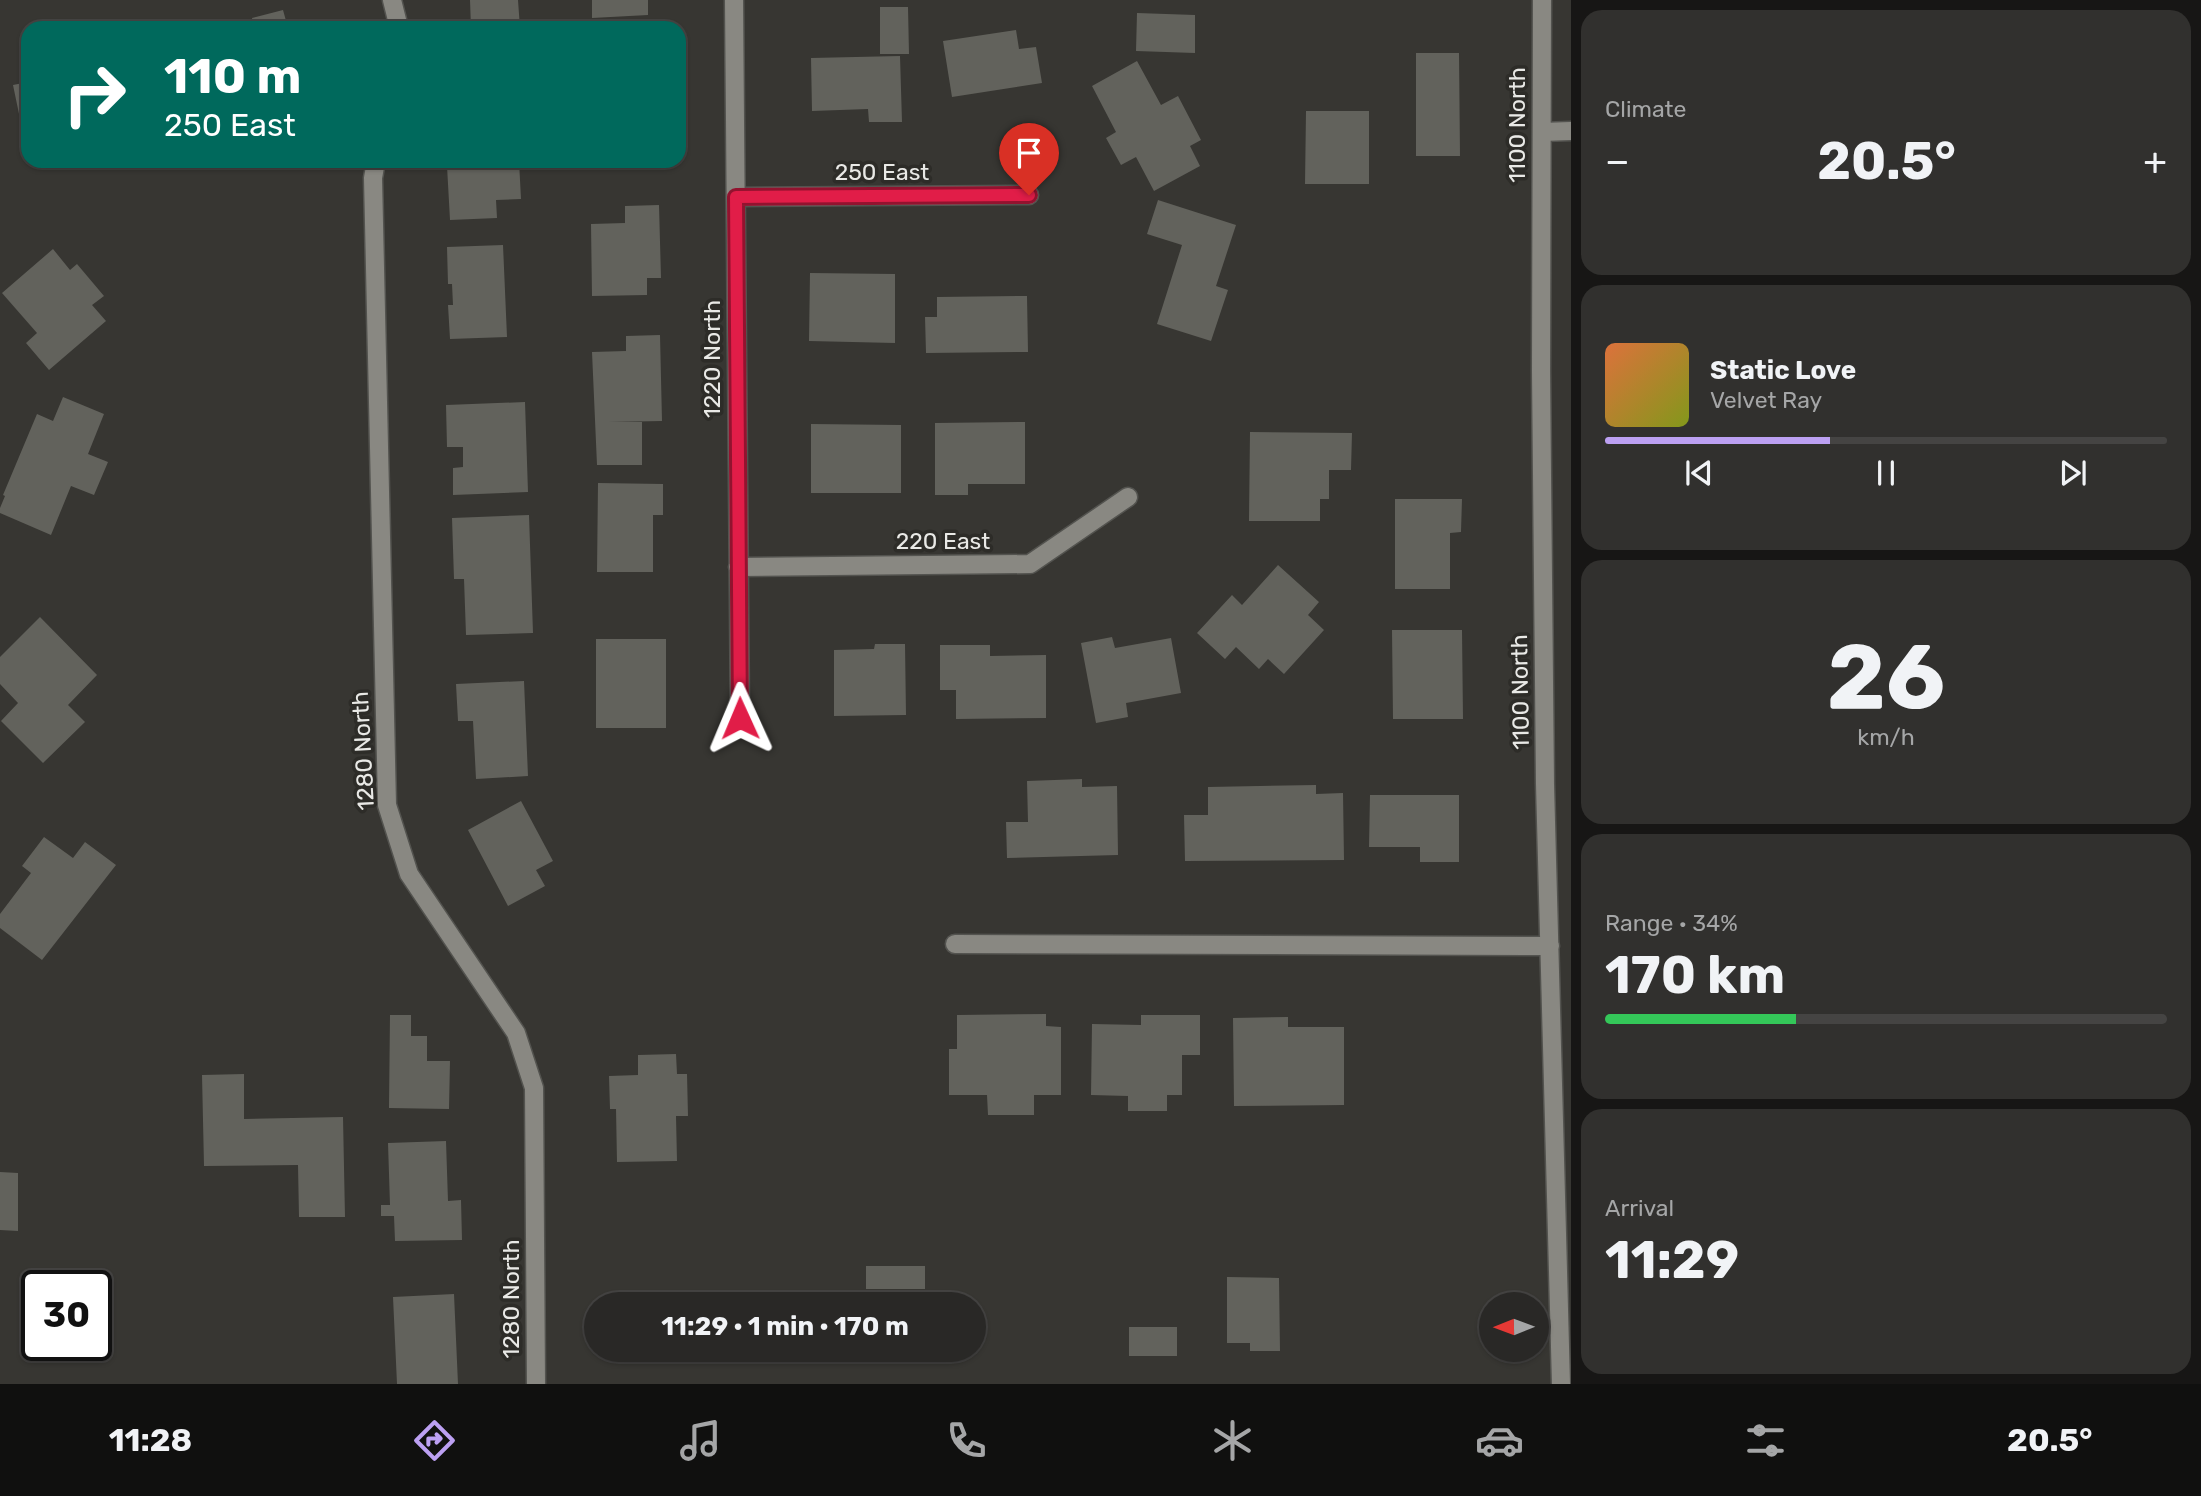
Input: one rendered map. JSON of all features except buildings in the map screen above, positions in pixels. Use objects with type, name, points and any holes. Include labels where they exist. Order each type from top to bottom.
[{"type":"street","points":[[392,0],[397,21]]},
{"type":"street","name":"1220 North","points":[[734,0],[740,718]]},
{"type":"street","name":"1100 North","points":[[1542,0],[1541,412],[1545,784],[1561,1384]]},
{"type":"street","points":[[1542,132],[1571,131]]},
{"type":"street","name":"1280 North","points":[[375,168],[373,192],[387,805],[409,874],[516,1033],[534,1088],[536,1384]]},
{"type":"street","name":"250 East","points":[[736,197],[1029,195]]},
{"type":"street","name":"220 East","points":[[738,567],[1030,565],[1128,497]]},
{"type":"street","points":[[955,944],[1550,946]]},
{"type":"route","points":[[740,718],[736,197],[1029,195]]}]
